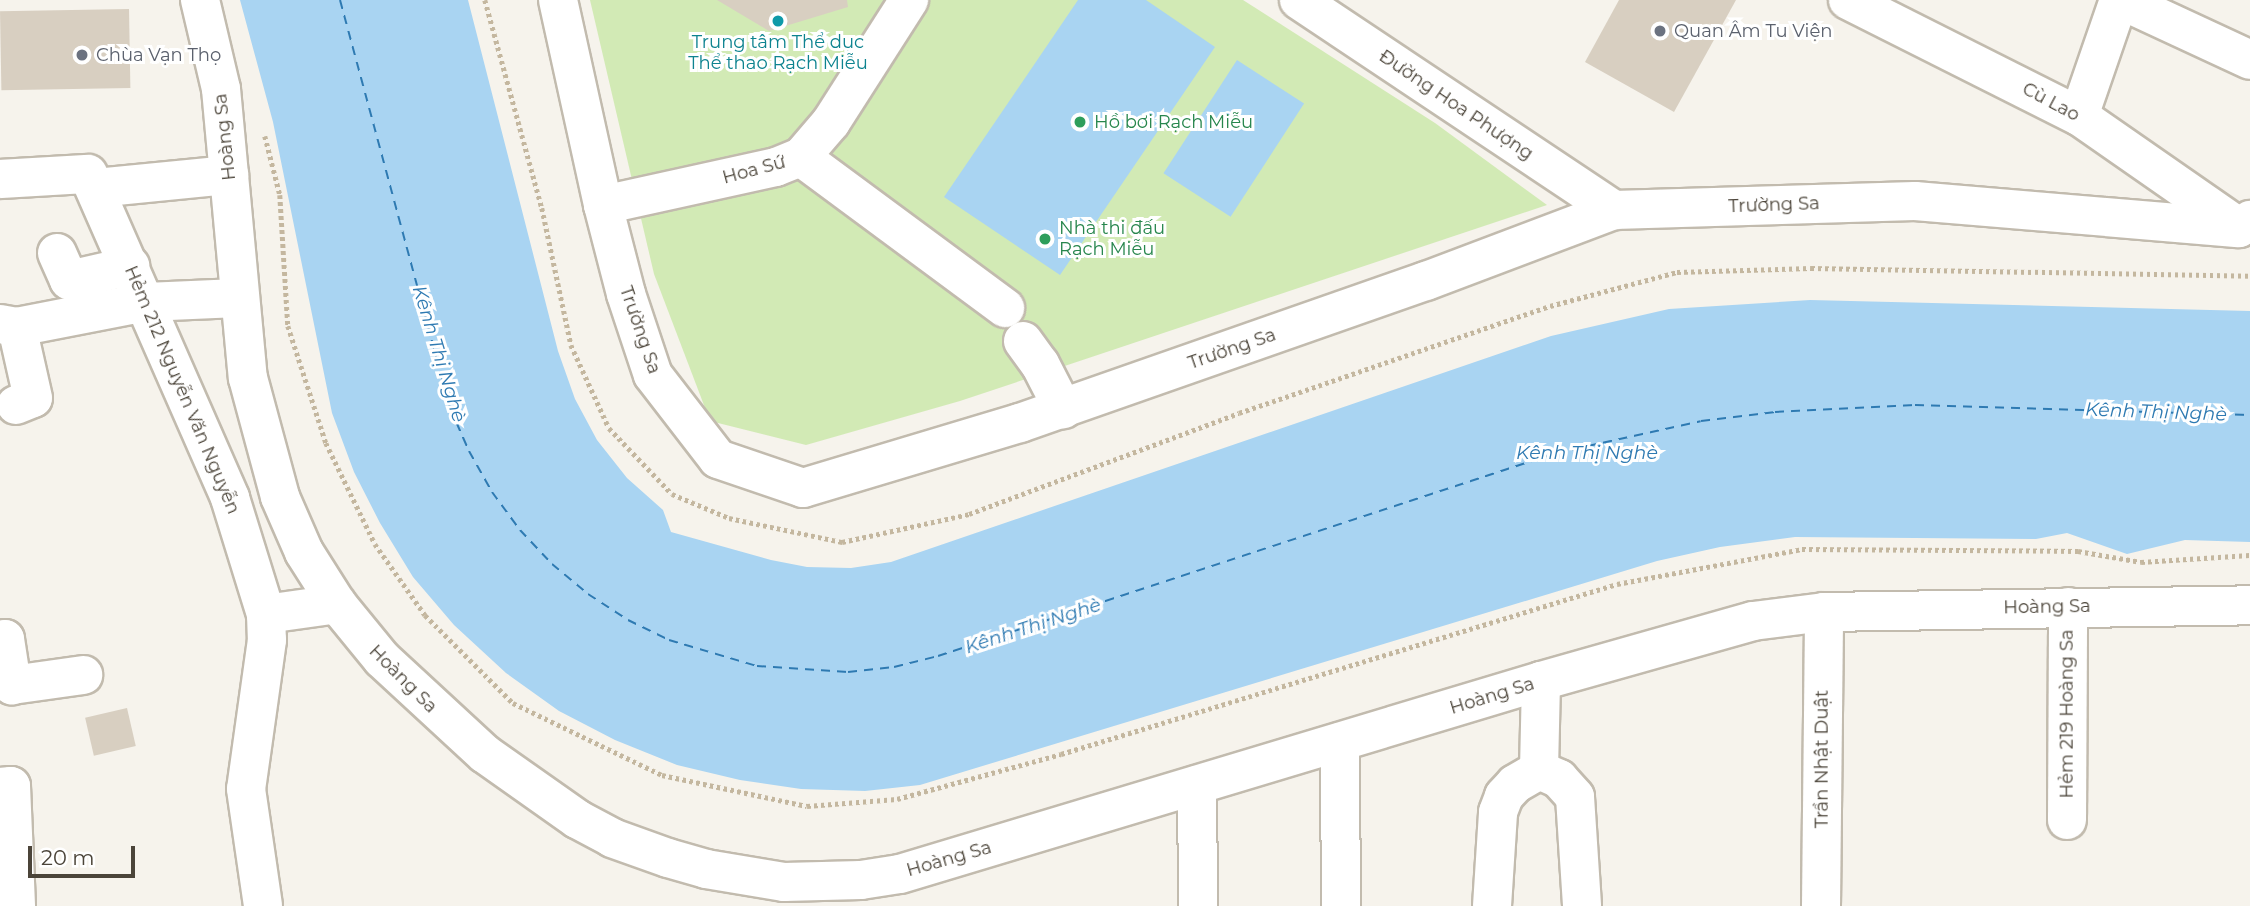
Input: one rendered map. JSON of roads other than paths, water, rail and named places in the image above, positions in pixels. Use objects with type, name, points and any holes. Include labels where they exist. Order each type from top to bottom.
[{"type":"street","name":"Hoàng Sa","points":[[200,0],[221,89],[238,298],[250,391],[280,497],[304,552],[337,604],[407,686],[485,754],[530,788],[612,838],[706,869],[784,882],[862,880],[900,874],[1541,681],[1753,621],[1824,612],[2250,605]]},
{"type":"street","name":"Trường Sa","points":[[558,0],[603,205],[626,294],[653,375],[718,459],[803,488],[1063,409],[1426,281],[1614,210],[1915,201],[2246,228]]},
{"type":"street","name":"Hoa Sứ","points":[[603,205],[776,167],[801,157],[831,122],[909,0]]},
{"type":"street","name":"Đường Hoa Phượng","points":[[1299,0],[1614,210]]},
{"type":"street","name":"Cù Lao","points":[[1848,0],[2079,116],[2246,228]]},
{"type":"street","points":[[2079,116],[2120,0],[2250,60]]},
{"type":"street","points":[[801,157],[1014,324],[1040,364],[1063,409]]},
{"type":"street","points":[[0,179],[88,174],[96,188],[229,175]]},
{"type":"street","name":"Hẻm 212 Nguyễn Văn Nguyễn","points":[[96,188],[230,498],[266,614],[267,640],[246,789],[263,906]]},
{"type":"street","points":[[57,253],[69,280],[130,266]]},
{"type":"street","points":[[16,405],[33,398],[8,326],[146,302],[238,298]]},
{"type":"street","points":[[266,614],[337,604]]},
{"type":"street","name":"Hẻm 219 Hoàng Sa","points":[[2067,820],[2068,607]]},
{"type":"street","name":"Trần Nhật Duật","points":[[1821,906],[1824,612]]},
{"type":"street","points":[[0,640],[5,639],[12,685],[83,675]]},
{"type":"street","points":[[1539,770],[1541,681]]},
{"type":"street","points":[[1340,742],[1341,906]]},
{"type":"street","points":[[1492,906],[1498,812],[1504,796],[1515,784],[1539,770]]},
{"type":"street","points":[[1539,770],[1559,779],[1571,788],[1575,797],[1582,906]]},
{"type":"street","points":[[1197,785],[1198,906]]},
{"type":"street","points":[[0,787],[11,786],[16,906]]},
{"type":"water","name":"Kênh Thị Nghè","points":[[240,0],[468,0],[558,351],[575,399],[597,440],[627,478],[663,510],[671,532],[771,560],[807,567],[851,568],[891,562],[1551,336],[1669,309],[1810,300],[2250,311],[2250,542],[2185,540],[2127,554],[2067,533],[2036,539],[1795,537],[1720,547],[1657,561],[920,785],[865,791],[801,789],[740,780],[677,765],[615,740],[559,711],[506,673],[454,625],[413,577],[380,523],[354,472],[332,413],[273,122]]},
{"type":"water","name":"Hồ bơi Rạch Miễu","points":[[1078,0],[1146,0],[1215,47],[1060,275],[944,197]]},
{"type":"water","points":[[1237,60],[1304,104],[1231,217],[1163,173]]},
{"type":"place","name":"Trung tâm Thể dục Thể thao Rạch Miễu","points":[[778,21]]},
{"type":"place","name":"Quan Âm Tu Viện","points":[[1660,31]]},
{"type":"place","name":"Chùa Vạn Thọ","points":[[82,55]]},
{"type":"place","name":"Hồ bơi Rạch Miễu","points":[[1080,122]]},
{"type":"place","name":"Nhà thi đấu Rạch Miễu","points":[[1045,239]]}]
